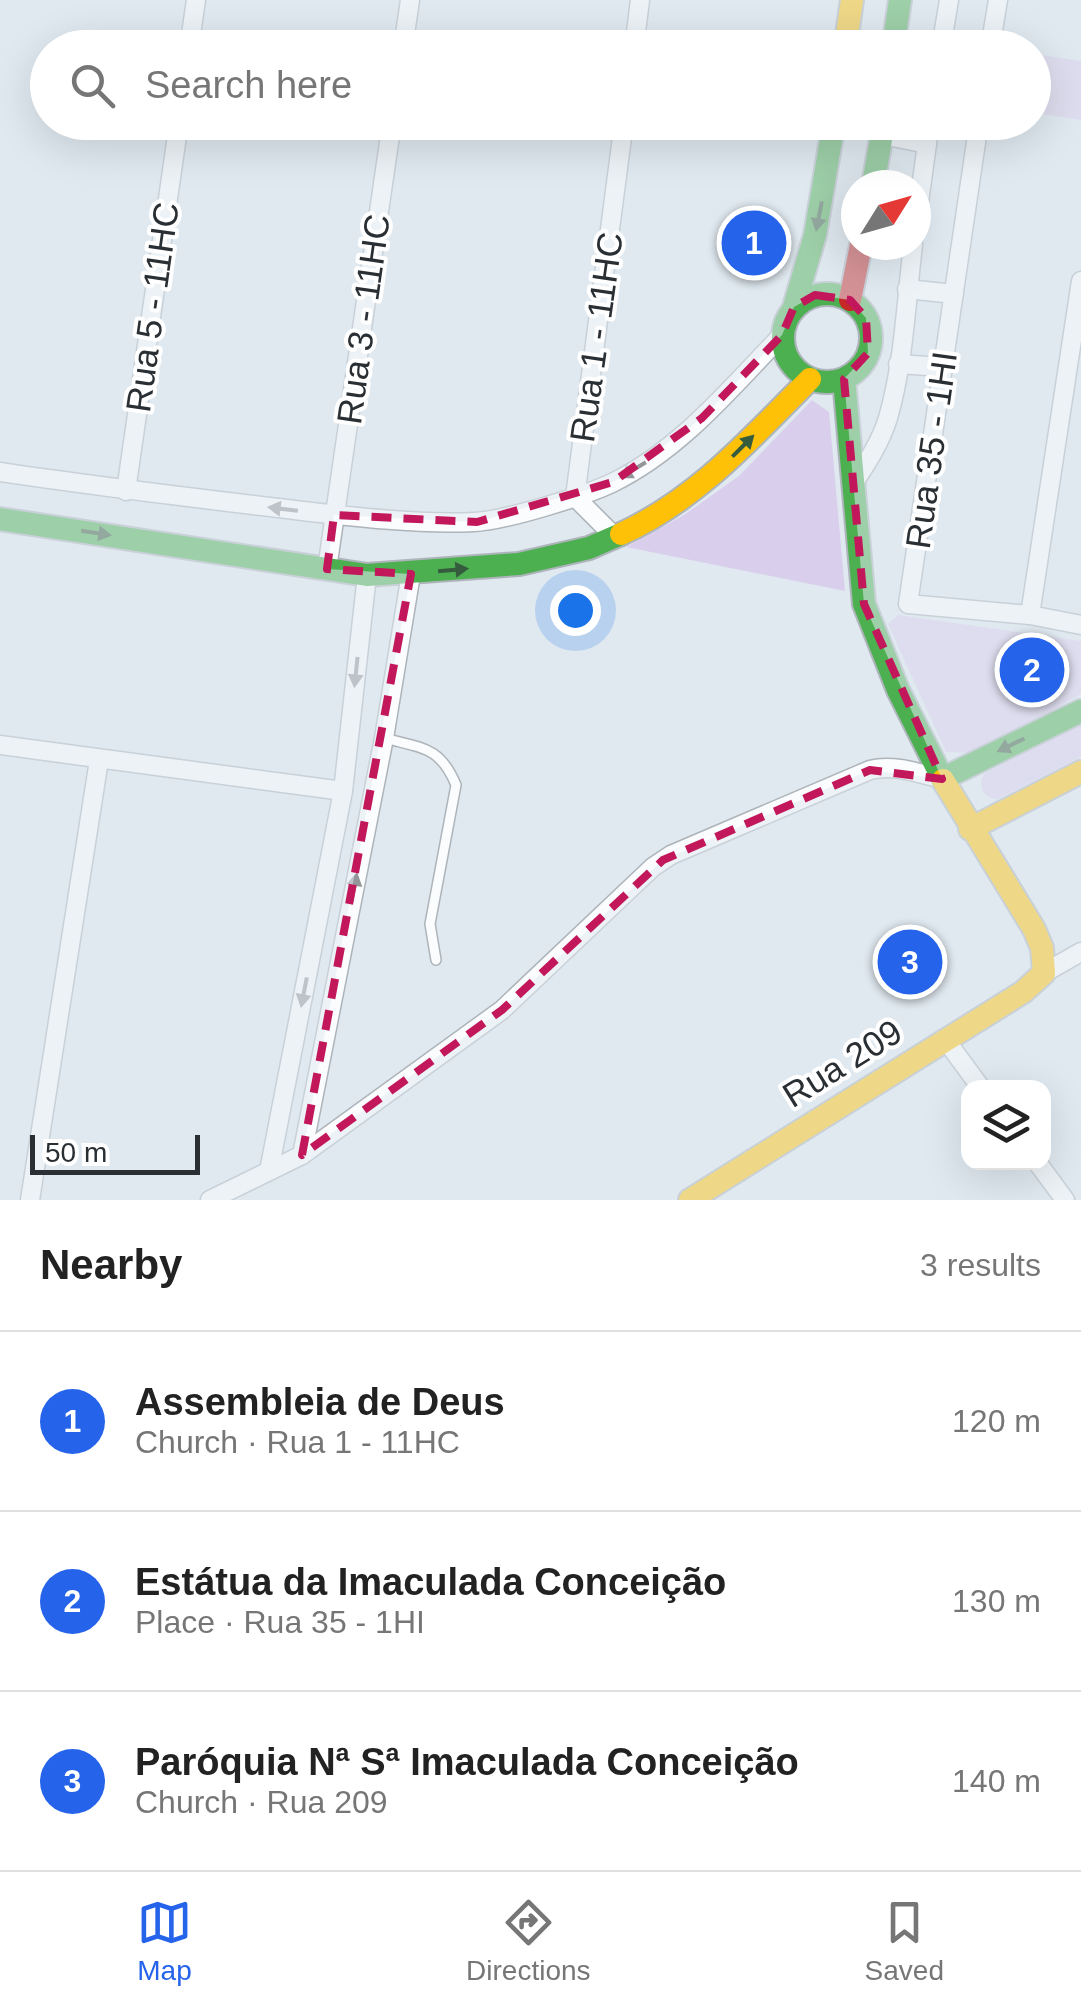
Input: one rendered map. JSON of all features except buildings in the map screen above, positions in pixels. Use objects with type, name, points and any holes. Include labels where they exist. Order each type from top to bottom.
[{"type":"street","points":[[192,30],[196,0]]},
{"type":"street","points":[[406,30],[410,0]]},
{"type":"street","points":[[636,30],[640,0]]},
{"type":"street","points":[[848,30],[852,0]]},
{"type":"street","points":[[896,30],[900,0]]},
{"type":"street","points":[[944,30],[949,0]]},
{"type":"street","points":[[993,30],[998,0]]},
{"type":"street","name":"Rua 5 - 11HC","points":[[126,491],[176,140]]},
{"type":"street","name":"Rua 3 - 11HC","points":[[327,568],[389,140]]},
{"type":"street","name":"Rua 1 - 11HC","points":[[575,497],[622,140]]},
{"type":"street","points":[[0,472],[334,515],[476,522],[575,497],[612,482],[658,455],[702,418],[782,335],[815,235],[831,140]]},
{"type":"street","points":[[875,170],[881,140]]},
{"type":"street","points":[[915,140],[927,144]]},
{"type":"street","points":[[923,170],[928,140]]},
{"type":"street","name":"Rua 35 - 1HI","points":[[976,140],[908,604],[1030,615],[1081,625]]},
{"type":"street","points":[[850,300],[858,260]]},
{"type":"street","points":[[855,481],[873,454],[888,419],[911,260]]},
{"type":"street","points":[[1030,615],[1081,281]]},
{"type":"street","points":[[907,289],[954,294]]},
{"type":"street","points":[[782,335],[789,361],[810,379],[844,379],[863,364],[871,342],[866,318],[850,300],[827,293],[794,307]]},
{"type":"street","points":[[898,364],[943,367]]},
{"type":"street","points":[[0,519],[367,575],[520,564],[589,548],[656,518],[712,477],[810,379]]},
{"type":"street","points":[[844,379],[864,604],[898,690],[942,779],[1034,928],[1042,948],[1044,972]]},
{"type":"street","points":[[575,497],[614,536]]},
{"type":"street","points":[[302,1156],[384,738],[411,574]]},
{"type":"street","points":[[269,1171],[342,791],[367,575]]},
{"type":"street","points":[[210,1200],[302,1156],[502,1010],[664,860],[882,766],[942,779],[1081,711]]},
{"type":"street","points":[[0,745],[342,791]]},
{"type":"street","points":[[30,1200],[99,760]]},
{"type":"street","points":[[970,830],[1081,772]]},
{"type":"street","name":"Rua 209","points":[[690,1200],[1081,952]]},
{"type":"street","points":[[945,1039],[975,1080]]},
{"type":"street","points":[[1043,1170],[1064,1200]]},
{"type":"lane","points":[[384,738],[436,752],[448,765],[456,785],[430,924],[436,960]]},
{"type":"highlighted area","points":[[815,295],[850,300],[866,318],[868,353],[844,379],[864,604],[942,779],[870,770],[663,860],[502,1010],[302,1155],[411,574],[327,569],[334,515],[477,522],[613,482],[702,418],[782,335],[794,307]]},
{"type":"shaded area","points":[[1051,57],[1081,61],[1081,120],[1051,116]]},
{"type":"shaded area","points":[[812,400],[829,412],[845,591],[626,547],[684,515],[739,476]]},
{"type":"shaded area","points":[[898,615],[1081,641],[1081,694],[979,753],[946,752],[888,624]]},
{"type":"shaded area","points":[[1081,724],[1081,757],[998,799],[983,791],[984,774]]},
{"type":"traffic: fast","points":[[896,30],[900,0]]},
{"type":"traffic: fast","points":[[794,307],[815,235],[831,140]]},
{"type":"traffic: fast","points":[[876,170],[881,140]]},
{"type":"traffic: fast","points":[[827,294],[852,301],[864,313],[871,338],[864,363],[852,375],[827,382],[802,375],[790,363],[783,338],[790,313],[802,301],[827,294]]},
{"type":"traffic: fast","points":[[844,379],[864,604],[898,690],[943,780]]},
{"type":"traffic: fast","points":[[0,519],[367,575],[519,564],[589,548],[621,534]]},
{"type":"traffic: fast","points":[[942,779],[1081,711]]},
{"type":"traffic: slow","points":[[848,30],[852,0]]},
{"type":"traffic: slow","points":[[621,534],[649,520],[699,485],[810,379]]},
{"type":"traffic: slow","points":[[970,829],[1081,772]]},
{"type":"traffic: slow","points":[[690,1200],[1023,992],[1044,973],[1042,948],[1034,929],[943,780]]},
{"type":"traffic: jam","points":[[850,300],[858,260]]},
{"type":"place","name":"Assembleia de Deus","points":[[754,243]]},
{"type":"place","name":"Estátua da Imaculada Conceição","points":[[1032,670]]},
{"type":"place","name":"Paróquia Nª Sª Imaculada Conceição","points":[[910,962]]}]
